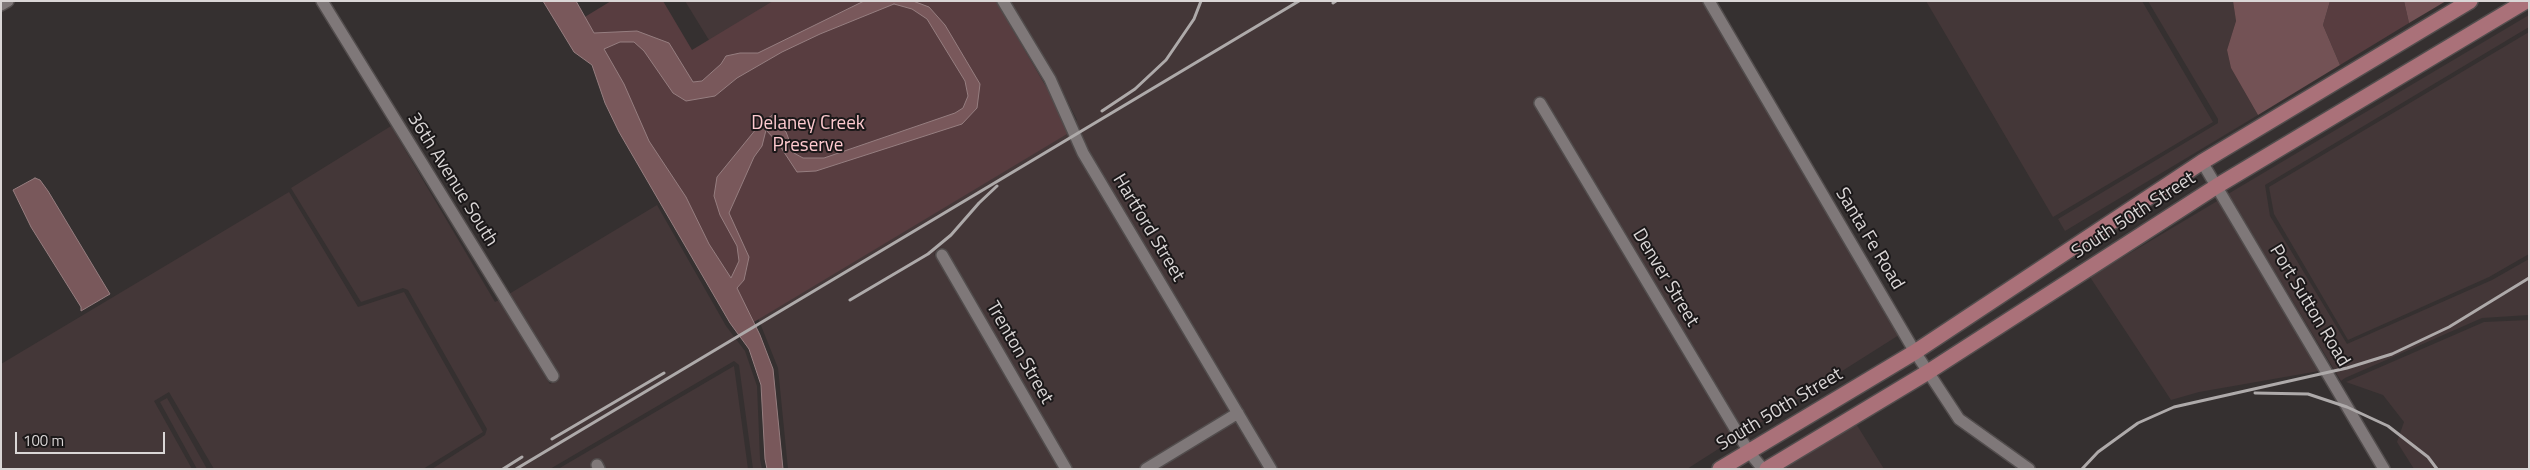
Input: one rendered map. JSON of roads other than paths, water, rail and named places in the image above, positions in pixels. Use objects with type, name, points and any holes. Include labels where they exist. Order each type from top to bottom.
[{"type":"main road","name":"South 50th Street","points":[[1720,469],[1915,352],[2202,162],[2470,1]]},
{"type":"main road","name":"South 50th Street","points":[[1767,469],[1928,372],[2217,186],[2526,1]]},
{"type":"street","points":[[1,5],[8,1]]},
{"type":"street","name":"36th Avenue South","points":[[322,1],[553,376]]},
{"type":"street","name":"Hartford Street","points":[[1003,1],[1050,79],[1083,153],[1271,469]]},
{"type":"street","name":"Santa Fe Road","points":[[1709,1],[1915,352],[1959,420],[2029,469]]},
{"type":"street","name":"Denver Street","points":[[1540,103],[1749,452],[1763,469]]},
{"type":"street","name":"Port Sutton Road","points":[[2202,162],[2384,469]]},
{"type":"street","name":"Trenton Street","points":[[942,255],[1066,469]]},
{"type":"street","points":[[1146,469],[1238,413]]},
{"type":"railway","points":[[1102,111],[1135,89],[1166,60],[1194,19],[1201,1]]},
{"type":"railway","points":[[516,469],[1299,1]]},
{"type":"railway","points":[[850,300],[928,254],[951,235],[997,186]]},
{"type":"railway","points":[[2082,469],[2098,452],[2138,423],[2174,407],[2347,368],[2392,354],[2449,327],[2529,278]]},
{"type":"railway","points":[[552,439],[664,373]]},
{"type":"railway","points":[[2255,393],[2308,394],[2347,407],[2388,426],[2428,457],[2437,469]]},
{"type":"railway","points":[[503,469],[522,457]]},
{"type":"park label","name":"Delaney Creek Preserve","points":[[808,135]]}]
